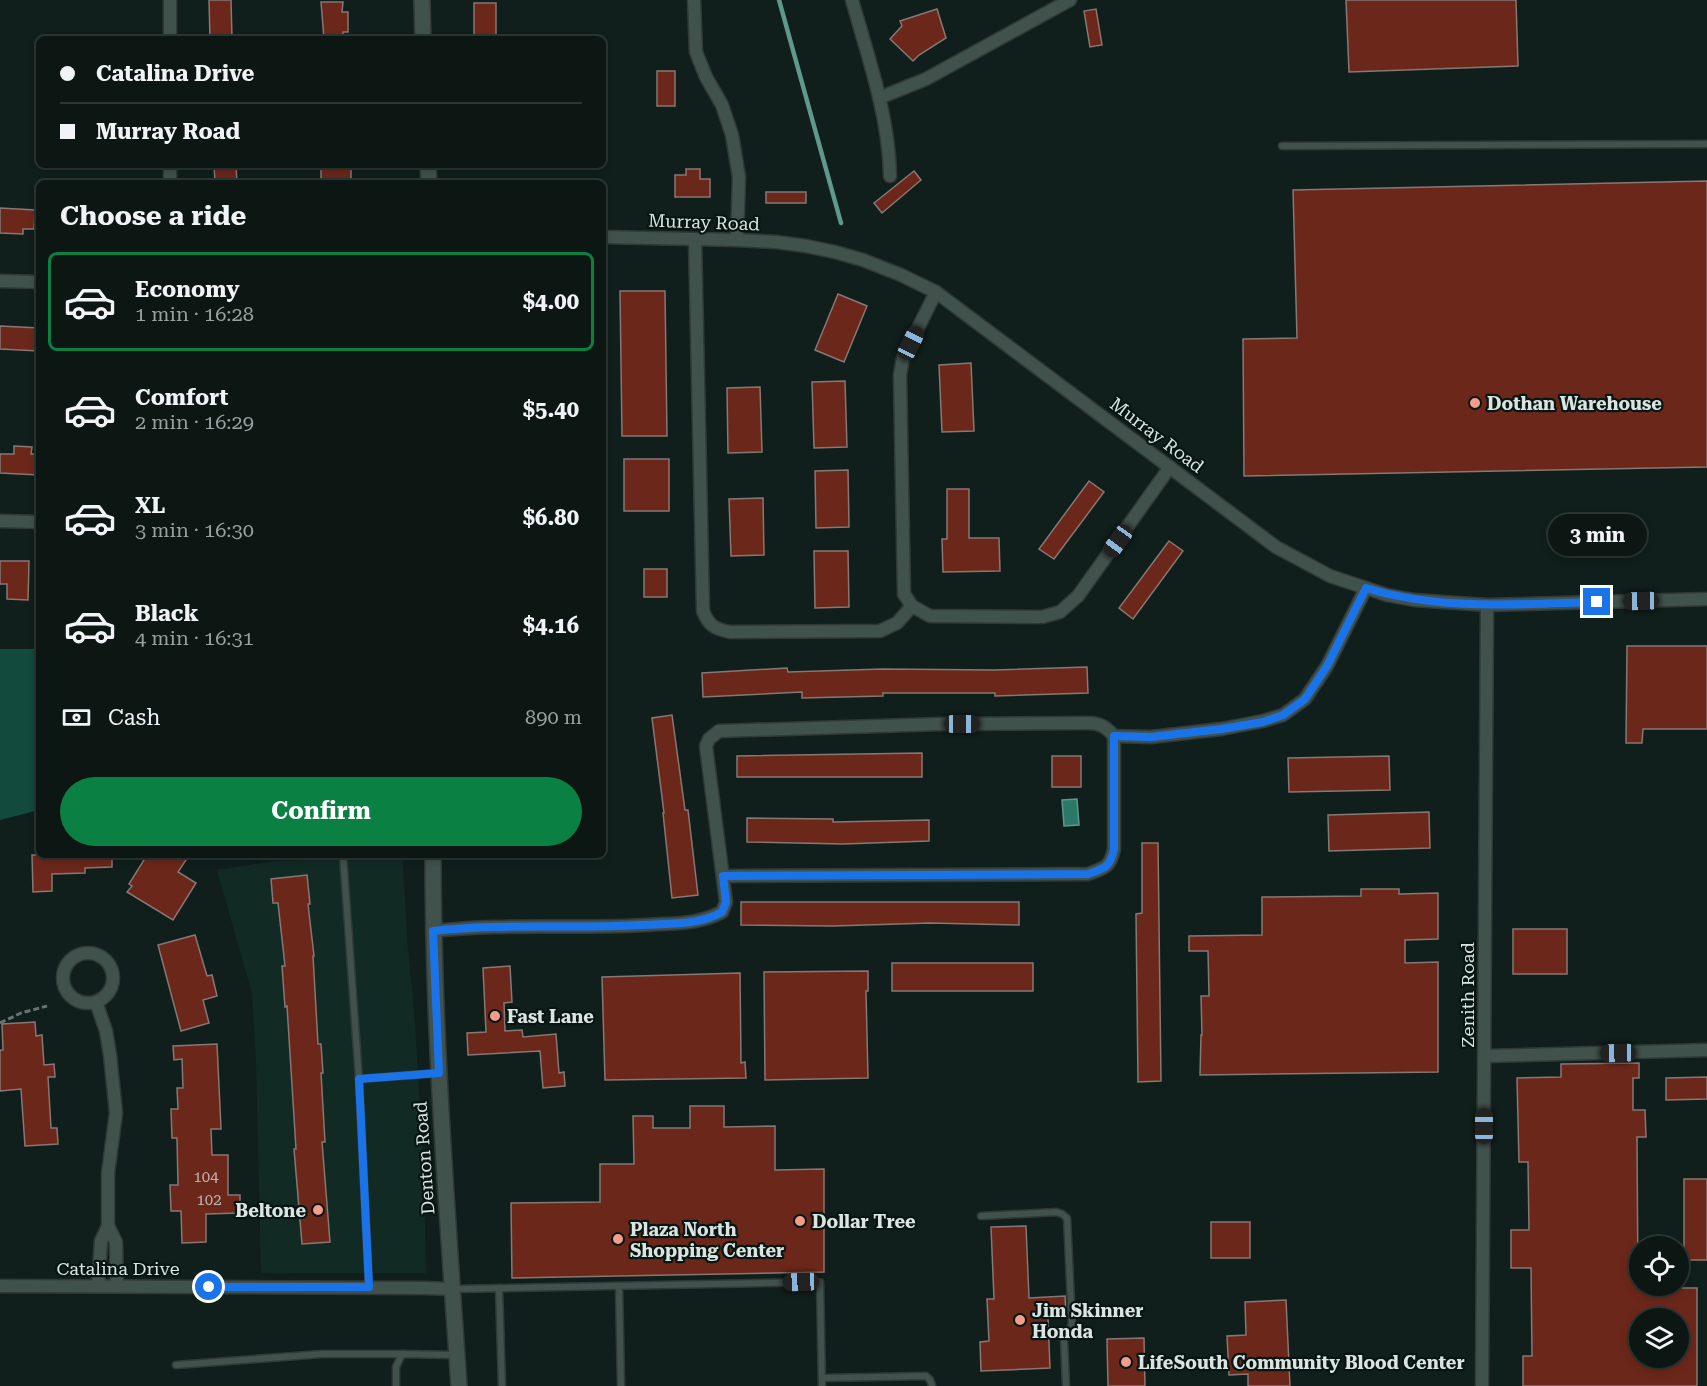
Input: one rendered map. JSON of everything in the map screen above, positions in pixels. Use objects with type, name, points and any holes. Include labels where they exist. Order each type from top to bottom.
[{"type":"street","points":[[170,0],[170,36]]},
{"type":"street","points":[[422,0],[423,36]]},
{"type":"street","points":[[694,0],[696,52],[706,77],[722,105],[732,135],[738,177],[737,240]]},
{"type":"street","points":[[852,0],[879,98],[889,151],[890,176]]},
{"type":"street","points":[[879,98],[926,79],[1070,0]]},
{"type":"street","name":"Murray Road","points":[[606,237],[776,242],[835,252],[901,275],[936,292],[1276,547],[1330,576],[1387,595],[1414,600],[1487,605],[1707,599]]},
{"type":"street","points":[[695,240],[703,611],[707,621],[721,630],[730,632],[880,631],[897,623],[912,606]]},
{"type":"street","points":[[0,281],[36,282]]},
{"type":"street","points":[[936,292],[903,358],[900,375],[904,594],[912,606],[930,616],[1042,617],[1060,612],[1078,596],[1170,467]]},
{"type":"street","points":[[0,521],[36,522]]},
{"type":"street","points":[[1114,736],[1151,737],[1221,729],[1263,722],[1283,715],[1305,699],[1327,666],[1366,588]]},
{"type":"street","name":"Zenith Road","points":[[1482,1386],[1487,605]]},
{"type":"street","points":[[433,931],[462,928],[620,926],[699,922],[722,912],[726,902],[706,746],[709,739],[719,731],[941,724],[1097,723],[1107,728],[1114,736],[1114,849],[1112,861],[1105,868],[1088,874],[723,876]]},
{"type":"street","name":"Denton Road","points":[[433,858],[433,931],[439,1073],[459,1386]]},
{"type":"street","points":[[81,955],[96,955],[109,964],[112,972],[111,987],[102,999],[96,1002],[83,1003],[76,1000],[66,988],[64,972],[74,958],[81,955]]},
{"type":"street","points":[[96,1002],[110,1055],[116,1113],[108,1173],[108,1226],[101,1241],[98,1286]]},
{"type":"street","points":[[1485,1056],[1707,1050]]},
{"type":"street","points":[[108,1226],[116,1242],[117,1286]]},
{"type":"street","name":"Catalina Drive","points":[[0,1286],[452,1289]]},
{"type":"lane","points":[[1282,146],[1707,144]]},
{"type":"lane","points":[[343,858],[359,1079],[369,1287]]},
{"type":"lane","points":[[359,1079],[439,1073]]},
{"type":"lane","points":[[981,1216],[1056,1212],[1067,1218],[1072,1324],[1064,1339],[1066,1386]]},
{"type":"lane","points":[[452,1289],[820,1282],[822,1386]]},
{"type":"lane","points":[[619,1286],[621,1386]]},
{"type":"lane","points":[[499,1288],[502,1386]]},
{"type":"lane","points":[[176,1365],[322,1354],[457,1354]]},
{"type":"lane","points":[[396,1386],[396,1367],[404,1354]]},
{"type":"lane","points":[[822,1378],[926,1376],[932,1386]]},
{"type":"path","points":[[0,1023],[21,1012],[47,1006]]},
{"type":"shaded area","points":[[0,649],[36,649],[36,811],[0,820]]},
{"type":"shaded area","points":[[1077,799],[1079,825],[1064,826],[1062,800]]},
{"type":"shaded area","points":[[403,858],[424,1175],[426,1273],[261,1273],[252,994],[217,870],[276,861]]},
{"type":"building","points":[[209,0],[231,0],[232,36],[210,36]]},
{"type":"building","points":[[1346,0],[1516,0],[1518,66],[1349,72]]},
{"type":"building","points":[[321,2],[343,2],[342,12],[348,12],[348,32],[343,32],[343,36],[324,36]]},
{"type":"building","points":[[474,3],[496,3],[496,36],[474,36]]},
{"type":"building","points":[[937,9],[946,38],[913,61],[890,39],[902,26],[900,21]]},
{"type":"building","points":[[1096,9],[1102,45],[1090,47],[1084,11]]},
{"type":"building","points":[[657,71],[675,71],[675,106],[657,106]]},
{"type":"building","points":[[214,168],[236,168],[237,180],[215,180]]},
{"type":"building","points":[[321,168],[351,168],[351,180],[321,180]]},
{"type":"building","points":[[686,169],[700,169],[700,179],[710,179],[710,197],[675,197],[675,175],[686,175]]},
{"type":"building","points":[[914,171],[921,180],[882,213],[874,203]]},
{"type":"building","points":[[1707,181],[1707,467],[1244,476],[1243,339],[1297,338],[1293,190]]},
{"type":"building","points":[[766,192],[806,192],[806,203],[766,203]]},
{"type":"building","points":[[0,208],[35,210],[34,229],[23,229],[23,234],[0,233]]},
{"type":"building","points":[[620,291],[665,291],[667,436],[622,436]]},
{"type":"building","points":[[838,294],[867,306],[844,362],[815,350]]},
{"type":"building","points":[[0,326],[36,328],[36,351],[0,349]]},
{"type":"building","points":[[971,363],[974,431],[942,432],[939,365]]},
{"type":"building","points":[[845,381],[847,447],[814,448],[812,382]]},
{"type":"building","points":[[760,387],[762,452],[728,453],[727,388]]},
{"type":"building","points":[[14,446],[32,447],[31,454],[36,454],[36,475],[0,473],[0,454],[14,454]]},
{"type":"building","points":[[624,459],[669,459],[669,511],[624,511]]},
{"type":"building","points":[[848,470],[849,527],[816,528],[815,471]]},
{"type":"building","points":[[1089,481],[1104,492],[1054,559],[1039,549]]},
{"type":"building","points":[[947,489],[969,489],[969,538],[999,538],[1000,571],[943,572],[942,539],[947,539]]},
{"type":"building","points":[[763,498],[764,555],[731,556],[729,499]]},
{"type":"building","points":[[1169,541],[1183,551],[1133,619],[1119,608]]},
{"type":"building","points":[[814,551],[848,551],[849,607],[815,608]]},
{"type":"building","points":[[0,561],[29,561],[28,600],[7,599],[7,584],[0,584]]},
{"type":"building","points":[[644,569],[667,569],[667,597],[644,597]]},
{"type":"building","points":[[1627,646],[1707,646],[1707,729],[1643,729],[1642,743],[1626,743]]},
{"type":"building","points":[[1087,667],[1088,693],[995,696],[995,693],[883,693],[883,696],[802,698],[802,692],[703,697],[702,673],[787,668],[788,672]]},
{"type":"building","points":[[672,715],[685,810],[688,810],[698,895],[672,898],[652,718]]},
{"type":"building","points":[[922,753],[922,777],[737,777],[737,756]]},
{"type":"building","points":[[1052,756],[1081,756],[1081,787],[1052,787]]},
{"type":"building","points":[[1389,756],[1390,790],[1289,792],[1288,758]]},
{"type":"building","points":[[1429,812],[1430,848],[1329,851],[1328,815]]},
{"type":"building","points":[[747,818],[833,819],[833,822],[929,820],[929,841],[843,844],[747,842]]},
{"type":"building","points":[[1142,843],[1158,843],[1161,1081],[1138,1082],[1136,914],[1142,913]]},
{"type":"building","points":[[32,855],[36,855],[36,858],[112,858],[112,867],[85,868],[85,873],[52,874],[52,891],[33,892]]},
{"type":"building","points":[[145,858],[183,858],[186,860],[178,872],[196,883],[173,920],[127,892],[132,886],[129,884]]},
{"type":"building","points":[[307,875],[318,1044],[321,1044],[323,1073],[321,1073],[325,1142],[322,1142],[330,1242],[302,1244],[294,1149],[296,1149],[287,1006],[285,1007],[282,966],[285,966],[278,903],[273,903],[271,879]]},
{"type":"building","points":[[1361,889],[1399,889],[1399,894],[1438,893],[1438,939],[1405,940],[1405,963],[1438,962],[1438,1072],[1200,1075],[1201,996],[1209,996],[1208,951],[1189,951],[1189,936],[1262,935],[1262,897],[1361,896]]},
{"type":"building","points":[[741,902],[1019,902],[1019,925],[930,923],[833,926],[741,925]]},
{"type":"building","points":[[1513,929],[1567,929],[1567,974],[1513,974]]},
{"type":"building","points":[[195,935],[207,976],[212,975],[217,996],[203,1000],[209,1023],[181,1031],[158,945]]},
{"type":"building","points":[[892,963],[1033,963],[1033,991],[892,991]]},
{"type":"building","name":"Fast Lane","points":[[510,966],[512,1002],[504,1003],[505,1031],[522,1030],[523,1037],[556,1034],[559,1073],[564,1072],[565,1086],[543,1088],[540,1051],[468,1055],[467,1033],[486,1032],[483,968]]},
{"type":"building","points":[[868,971],[868,991],[866,991],[868,1078],[765,1080],[764,972]]},
{"type":"building","points":[[740,973],[741,1063],[745,1062],[746,1078],[605,1080],[602,977]]},
{"type":"building","points":[[35,1022],[36,1036],[42,1035],[44,1065],[54,1064],[55,1077],[48,1077],[51,1128],[57,1128],[58,1144],[25,1146],[21,1089],[0,1091],[2,1024]]},
{"type":"building","points":[[217,1044],[221,1129],[211,1129],[212,1155],[228,1155],[228,1195],[240,1195],[240,1213],[206,1214],[206,1242],[182,1243],[181,1211],[171,1211],[170,1185],[178,1185],[177,1138],[172,1138],[171,1109],[178,1109],[177,1088],[183,1088],[182,1059],[174,1060],[173,1046]]},
{"type":"building","points":[[1639,1063],[1639,1078],[1633,1078],[1633,1110],[1645,1110],[1646,1137],[1637,1137],[1638,1236],[1629,1236],[1629,1296],[1689,1296],[1689,1288],[1697,1288],[1697,1386],[1523,1386],[1523,1356],[1532,1356],[1531,1268],[1511,1268],[1511,1230],[1529,1230],[1528,1162],[1519,1162],[1517,1078],[1561,1077],[1561,1064]]},
{"type":"building","points":[[1707,1077],[1707,1099],[1666,1100],[1666,1078]]},
{"type":"building","points":[[690,1106],[724,1106],[724,1127],[775,1126],[775,1170],[824,1169],[824,1272],[512,1278],[511,1203],[600,1202],[600,1164],[634,1164],[633,1116],[653,1116],[653,1128],[690,1128]]},
{"type":"building","points":[[1684,1179],[1707,1179],[1707,1260],[1689,1260],[1689,1236],[1684,1236]]},
{"type":"building","points":[[1211,1222],[1250,1222],[1250,1258],[1211,1258]]},
{"type":"building","points":[[1026,1226],[1029,1298],[1065,1296],[1066,1317],[1048,1317],[1050,1368],[981,1371],[980,1342],[989,1341],[987,1299],[994,1299],[991,1227]]},
{"type":"building","points":[[1286,1300],[1290,1386],[1248,1386],[1248,1374],[1229,1375],[1227,1336],[1246,1335],[1245,1302]]},
{"type":"building","name":"LifeSouth Community Blood Center","points":[[1144,1338],[1145,1386],[1108,1386],[1107,1339]]},
{"type":"waterway","points":[[779,0],[841,223]]},
{"type":"place","name":"Dothan Warehouse","points":[[1475,403]]},
{"type":"place","name":"Fast Lane","points":[[495,1016]]},
{"type":"place","name":"Beltone","points":[[318,1210]]},
{"type":"place","name":"Dollar Tree","points":[[800,1221]]},
{"type":"place","name":"Plaza North Shopping Center","points":[[618,1239]]},
{"type":"place","name":"Jim Skinner Honda","points":[[1020,1320]]},
{"type":"place","name":"LifeSouth Community Blood Center","points":[[1126,1362]]},
{"type":"route","points":[[209,1287],[369,1287],[359,1079],[439,1073],[433,931],[462,928],[620,926],[699,922],[722,912],[726,902],[723,876],[1088,874],[1105,868],[1112,861],[1114,849],[1114,736],[1151,737],[1221,729],[1263,722],[1283,715],[1305,699],[1327,666],[1366,588],[1414,600],[1448,603],[1487,605],[1597,602]]}]
